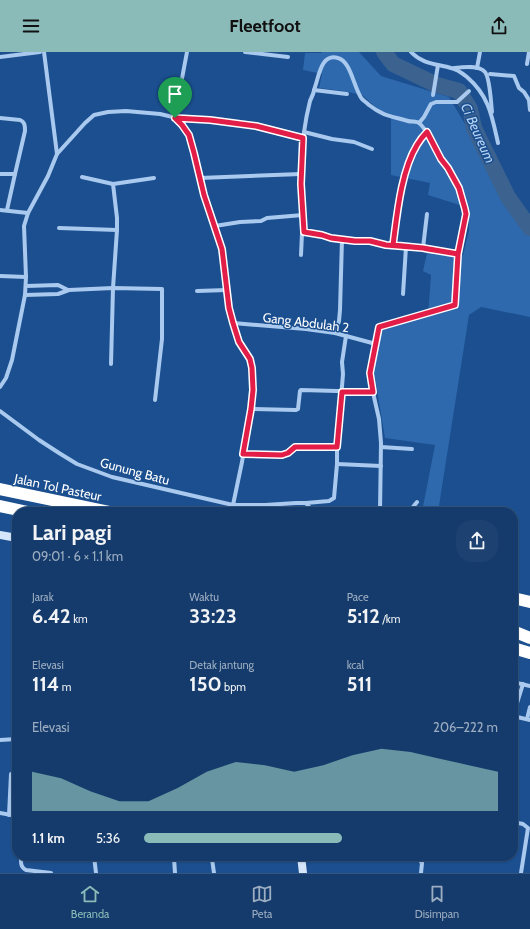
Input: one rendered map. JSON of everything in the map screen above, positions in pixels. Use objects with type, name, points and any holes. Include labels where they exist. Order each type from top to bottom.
[{"type":"highway","name":"Jalan Tol Pasteur","points":[[0,489],[86,507]]},
{"type":"highway","points":[[0,506],[12,509]]},
{"type":"highway","points":[[518,599],[530,602]]},
{"type":"highway","points":[[518,633],[530,638]]},
{"type":"highway","points":[[518,649],[530,653]]},
{"type":"main road","points":[[0,535],[12,537]]},
{"type":"main road","points":[[302,861],[303,873]]},
{"type":"street","points":[[0,57],[40,52]]},
{"type":"street","points":[[44,52],[57,154]]},
{"type":"street","points":[[174,117],[187,52]]},
{"type":"street","points":[[245,52],[288,57]]},
{"type":"street","points":[[411,52],[421,60],[438,67],[477,68],[485,72],[498,143]]},
{"type":"street","points":[[477,68],[480,52]]},
{"type":"street","points":[[527,64],[529,55]]},
{"type":"street","points":[[301,255],[302,233],[304,232],[301,174],[304,132],[320,68],[326,60],[332,57],[339,58],[345,61],[362,99],[380,113],[419,123],[427,132],[441,159],[448,168],[459,188],[466,214],[458,254],[455,305],[379,327],[370,373],[379,419],[382,447],[380,507]]},
{"type":"street","points":[[433,95],[438,67]]},
{"type":"street","points":[[451,68],[459,71],[478,88],[488,105],[493,119]]},
{"type":"street","points":[[490,74],[514,76],[519,88],[524,92],[529,100],[530,110]]},
{"type":"street","points":[[314,90],[347,94]]},
{"type":"street","points":[[419,123],[431,104],[436,102],[457,102],[469,91]]},
{"type":"street","points":[[0,387],[6,378],[12,360],[26,286],[24,226],[28,213],[48,176],[57,154],[94,116],[108,112],[126,111],[160,114],[174,117],[256,126],[303,138]]},
{"type":"street","points":[[174,117],[189,135],[207,204],[222,249],[229,308],[233,323],[239,342],[250,359],[252,368],[253,390],[251,409],[233,505]]},
{"type":"street","points":[[0,118],[20,120],[25,127],[7,210]]},
{"type":"street","points":[[304,132],[332,139],[354,142],[372,149]]},
{"type":"street","points":[[393,245],[404,181],[411,157],[417,144],[427,132]]},
{"type":"street","points":[[0,174],[14,174]]},
{"type":"street","points":[[200,178],[301,174]]},
{"type":"street","points":[[82,177],[113,184],[154,178]]},
{"type":"street","points":[[111,364],[113,288],[117,230],[113,184]]},
{"type":"street","points":[[0,210],[28,213]]},
{"type":"street","points":[[423,248],[426,214]]},
{"type":"street","points":[[215,226],[240,222],[261,221],[267,218],[303,215]]},
{"type":"street","points":[[59,228],[117,230]]},
{"type":"street","points":[[304,232],[331,238],[370,241],[386,245],[423,248],[458,254]]},
{"type":"street","points":[[335,333],[341,304],[342,239]]},
{"type":"street","points":[[403,294],[406,247]]},
{"type":"street","points":[[0,276],[26,277]]},
{"type":"street","points":[[26,286],[58,285],[69,290]]},
{"type":"street","points":[[24,295],[58,294],[69,290],[113,288],[163,290],[162,339],[155,400]]},
{"type":"street","points":[[197,291],[228,290]]},
{"type":"street","name":"Gang Abdulah 2","points":[[233,323],[335,333],[376,344]]},
{"type":"street","points":[[346,336],[342,362],[343,374],[337,464],[382,466]]},
{"type":"street","points":[[251,409],[296,410],[298,409],[300,391],[302,390],[373,392]]},
{"type":"street","name":"Gunung Batu","points":[[0,411],[39,440],[77,464],[112,477],[233,505],[265,505],[330,501],[334,498],[337,464]]},
{"type":"street","points":[[243,454],[282,455],[288,453],[295,447],[337,447]]},
{"type":"street","points":[[382,447],[412,449]]},
{"type":"street","points":[[413,507],[417,502]]},
{"type":"street","points":[[306,503],[309,507]]},
{"type":"street","points":[[518,683],[530,686]]},
{"type":"street","points":[[518,700],[523,684]]},
{"type":"street","points":[[518,717],[528,720],[530,707]]},
{"type":"street","points":[[0,740],[12,739]]},
{"type":"street","points":[[9,815],[11,774]]},
{"type":"street","points":[[0,813],[12,815]]},
{"type":"street","points":[[518,823],[523,824],[528,828],[521,873]]},
{"type":"street","points":[[21,861],[23,868],[26,870],[51,873]]},
{"type":"street","points":[[95,861],[96,873]]},
{"type":"street","points":[[174,861],[175,873]]},
{"type":"street","points":[[212,861],[214,873]]},
{"type":"street","points":[[421,861],[422,863],[421,873]]},
{"type":"shaded area","points":[[359,52],[381,76],[449,97],[517,212],[530,231],[530,317],[481,307],[469,315],[439,507],[423,507],[435,445],[385,438],[374,372],[381,327],[428,316],[431,275],[423,271],[427,253],[454,257],[463,255],[469,231],[469,208],[428,195],[430,183],[391,175],[391,114],[380,111],[362,95],[319,88],[322,74],[303,70],[305,53]]},
{"type":"waterway","name":"Ci Beureum","points":[[384,52],[393,64],[437,85],[459,91],[470,109],[474,128],[508,197],[530,228]]},
{"type":"route","points":[[175,118],[189,135],[204,195],[222,249],[229,308],[233,323],[239,342],[250,359],[252,368],[253,390],[243,454],[285,455],[295,447],[337,447],[342,392],[373,392],[370,373],[379,327],[455,305],[458,254],[423,248],[393,245],[404,181],[411,157],[417,144],[427,132],[441,159],[448,168],[459,188],[466,214],[458,254],[428,249],[423,248],[386,245],[370,241],[331,238],[304,232],[301,184],[303,138],[256,126],[210,120],[175,118]]}]
